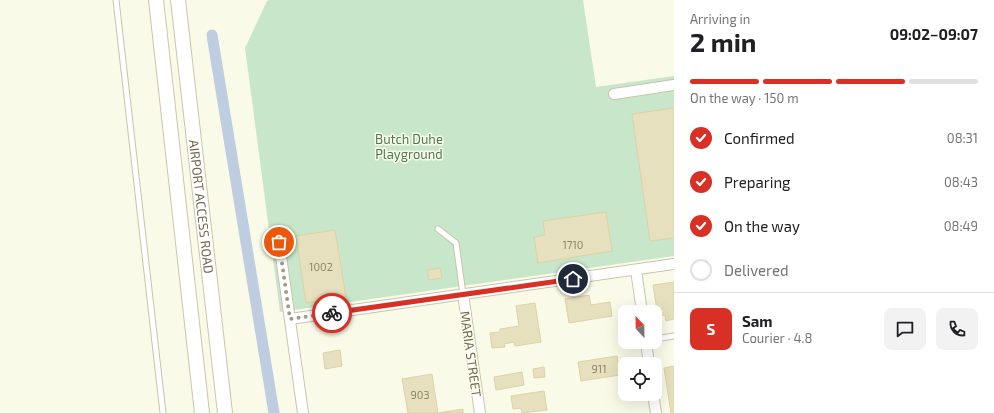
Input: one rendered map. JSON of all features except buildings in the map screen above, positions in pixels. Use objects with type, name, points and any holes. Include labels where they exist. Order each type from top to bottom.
[{"type":"main road","name":"AIRPORT ACCESS ROAD","points":[[156,0],[202,413]]},
{"type":"main road","name":"AIRPORT ACCESS ROAD","points":[[178,0],[225,413]]},
{"type":"street","points":[[614,94],[674,85]]},
{"type":"street","points":[[279,242],[303,413]]},
{"type":"street","points":[[290,319],[674,264]]},
{"type":"street","points":[[636,270],[641,305]]},
{"type":"street","name":"MARIA STREET","points":[[463,294],[480,413]]},
{"type":"street","points":[[654,401],[656,413]]},
{"type":"lane","points":[[116,0],[163,413]]},
{"type":"lane","points":[[438,229],[456,243],[463,294]]},
{"type":"lane","points":[[662,338],[674,336]]},
{"type":"green space","name":"Butch Duhe Playground","points":[[583,0],[596,87],[674,76],[674,256],[280,312],[245,48],[267,1]]},
{"type":"waterway","points":[[212,35],[274,413]]},
{"type":"way so far","points":[[279,242],[290,319],[332,313]]},
{"type":"route","points":[[332,313],[573,279]]}]
